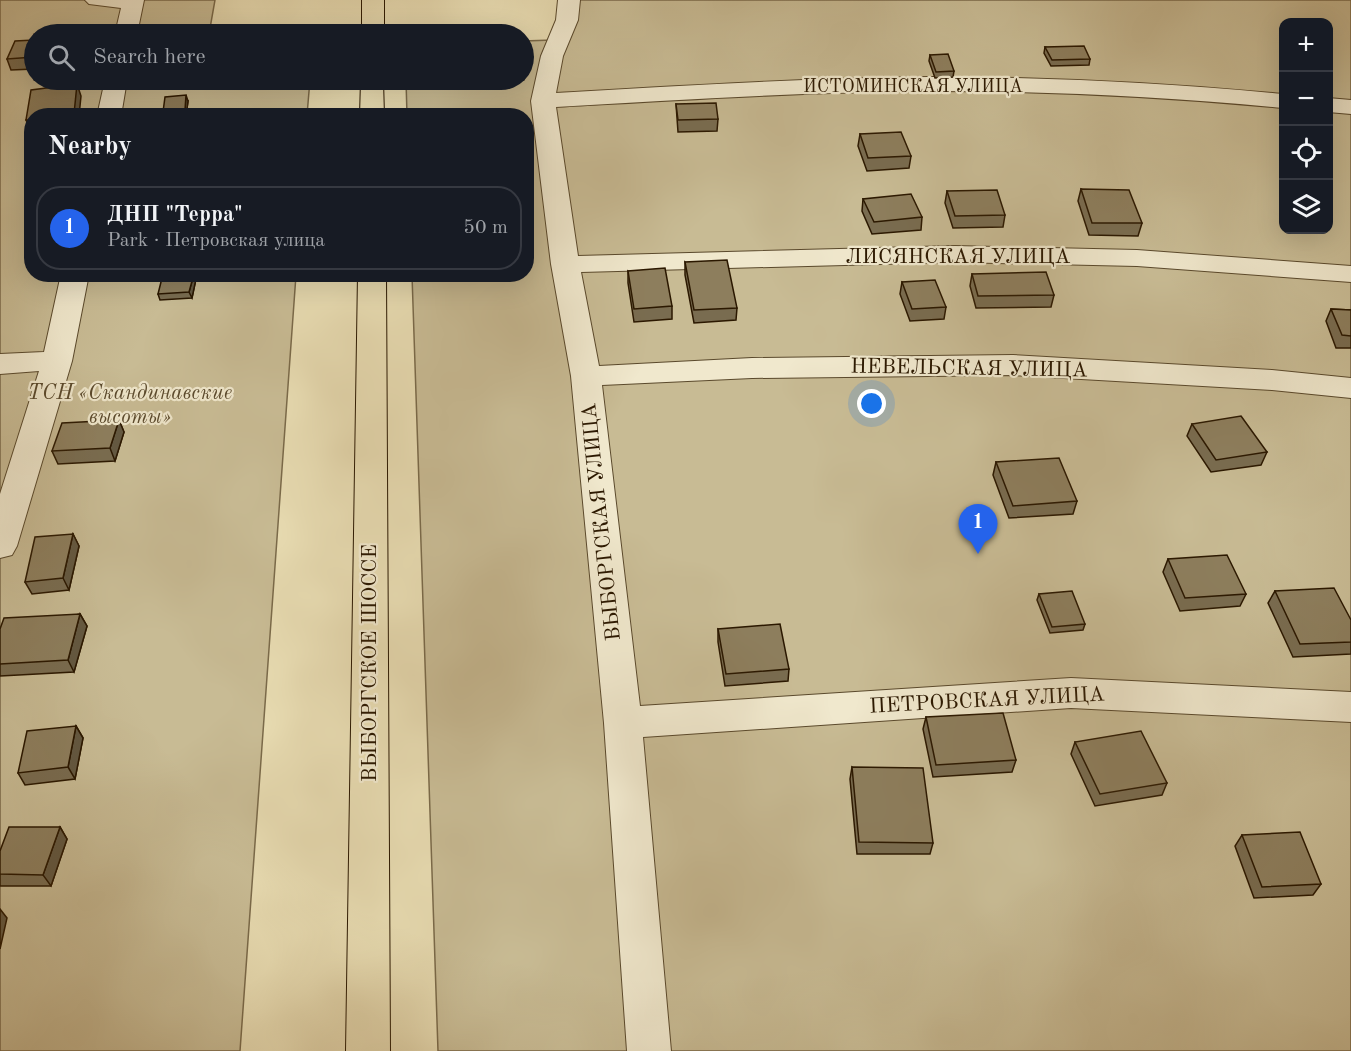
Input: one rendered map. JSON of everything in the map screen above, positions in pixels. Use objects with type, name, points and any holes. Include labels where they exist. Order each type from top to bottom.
[{"type":"main road","points":[[373,0],[373,24]]},
{"type":"main road","points":[[372,90],[372,108]]},
{"type":"main road","name":"ВЫБОРГСКОЕ ШОССЕ","points":[[368,1051],[372,282]]},
{"type":"street","points":[[96,0],[133,1],[128,24]]},
{"type":"street","name":"ВЫБОРГСКАЯ УЛИЦА","points":[[569,0],[567,20],[552,56],[543,101],[566,264],[586,376],[623,723],[649,1051]]},
{"type":"street","name":"ИСТОМИНСКАЯ УЛИЦА","points":[[543,101],[812,87],[986,85],[1183,91],[1279,101]]},
{"type":"street","points":[[111,108],[114,90]]},
{"type":"street","points":[[1333,105],[1351,107]]},
{"type":"street","name":"ЛИСЯНСКАЯ УЛИЦА","points":[[566,264],[955,254],[1137,258],[1351,274]]},
{"type":"street","points":[[0,546],[57,361],[73,282]]},
{"type":"street","points":[[0,364],[57,361]]},
{"type":"street","name":"НЕВЕЛЬСКАЯ УЛИЦА","points":[[586,376],[752,368],[1013,365],[1272,380],[1351,388]]},
{"type":"street","name":"ПЕТРОВСКАЯ УЛИЦА","points":[[623,723],[1071,693],[1351,707]]},
{"type":"green space","name":"ТСН «Скандинавские высоты»","points":[[0,0],[215,0],[211,24],[24,24],[24,90],[309,90],[308,108],[24,108],[24,282],[295,282],[240,1051],[0,1051]]},
{"type":"green space","points":[[569,0],[1351,0],[1351,1051],[438,1051],[412,282],[534,282],[534,108],[407,108],[406,90],[534,90],[534,41],[553,40]]},
{"type":"building","points":[[15,41],[24,41],[24,58],[7,59]]},
{"type":"building","points":[[1084,46],[1090,59],[1052,60],[1045,47]]},
{"type":"building","points":[[948,54],[954,71],[936,72],[930,55]]},
{"type":"building","points":[[31,90],[76,90],[75,108],[28,108]]},
{"type":"building","points":[[186,95],[185,108],[164,108],[165,97]]},
{"type":"building","points":[[716,103],[718,119],[678,120],[676,104]]},
{"type":"building","points":[[901,132],[911,156],[868,158],[860,134]]},
{"type":"building","points":[[1081,189],[1129,190],[1142,223],[1092,223]]},
{"type":"building","points":[[997,190],[1005,215],[955,216],[947,191]]},
{"type":"building","points":[[911,194],[922,217],[874,222],[863,199]]},
{"type":"building","points":[[727,260],[737,308],[694,310],[685,262]]},
{"type":"building","points":[[665,268],[672,306],[634,309],[628,271]]},
{"type":"building","points":[[1046,272],[1054,295],[978,296],[972,274]]},
{"type":"building","points":[[935,280],[946,307],[912,309],[902,282]]},
{"type":"building","points":[[161,282],[192,282],[189,292],[158,294]]},
{"type":"building","points":[[1331,309],[1351,310],[1351,336],[1342,335]]},
{"type":"building","points":[[1241,416],[1267,452],[1216,460],[1192,424]]},
{"type":"building","points":[[119,420],[110,448],[52,451],[62,423]]},
{"type":"building","points":[[1059,458],[1077,501],[1013,506],[996,462]]},
{"type":"building","points":[[73,534],[63,578],[25,582],[35,537]]},
{"type":"building","points":[[1227,555],[1246,594],[1185,598],[1168,559]]},
{"type":"building","points":[[1334,588],[1351,620],[1351,642],[1300,644],[1275,591]]},
{"type":"building","points":[[1072,591],[1085,624],[1052,627],[1039,594]]},
{"type":"building","points":[[80,614],[68,660],[0,664],[0,629],[4,618]]},
{"type":"building","points":[[780,624],[789,669],[726,674],[718,629]]},
{"type":"building","points":[[1003,713],[1016,760],[936,765],[926,717]]},
{"type":"building","points":[[76,726],[68,767],[18,773],[27,731]]},
{"type":"building","points":[[1141,731],[1167,783],[1100,794],[1075,742]]},
{"type":"building","points":[[852,767],[923,768],[933,843],[859,842]]},
{"type":"building","points":[[9,827],[60,827],[43,875],[0,874],[0,851]]},
{"type":"building","points":[[1300,832],[1321,884],[1262,887],[1242,835]]},
{"type":"place","name":"ДНП \"Терра\"","points":[[978,554]]}]
